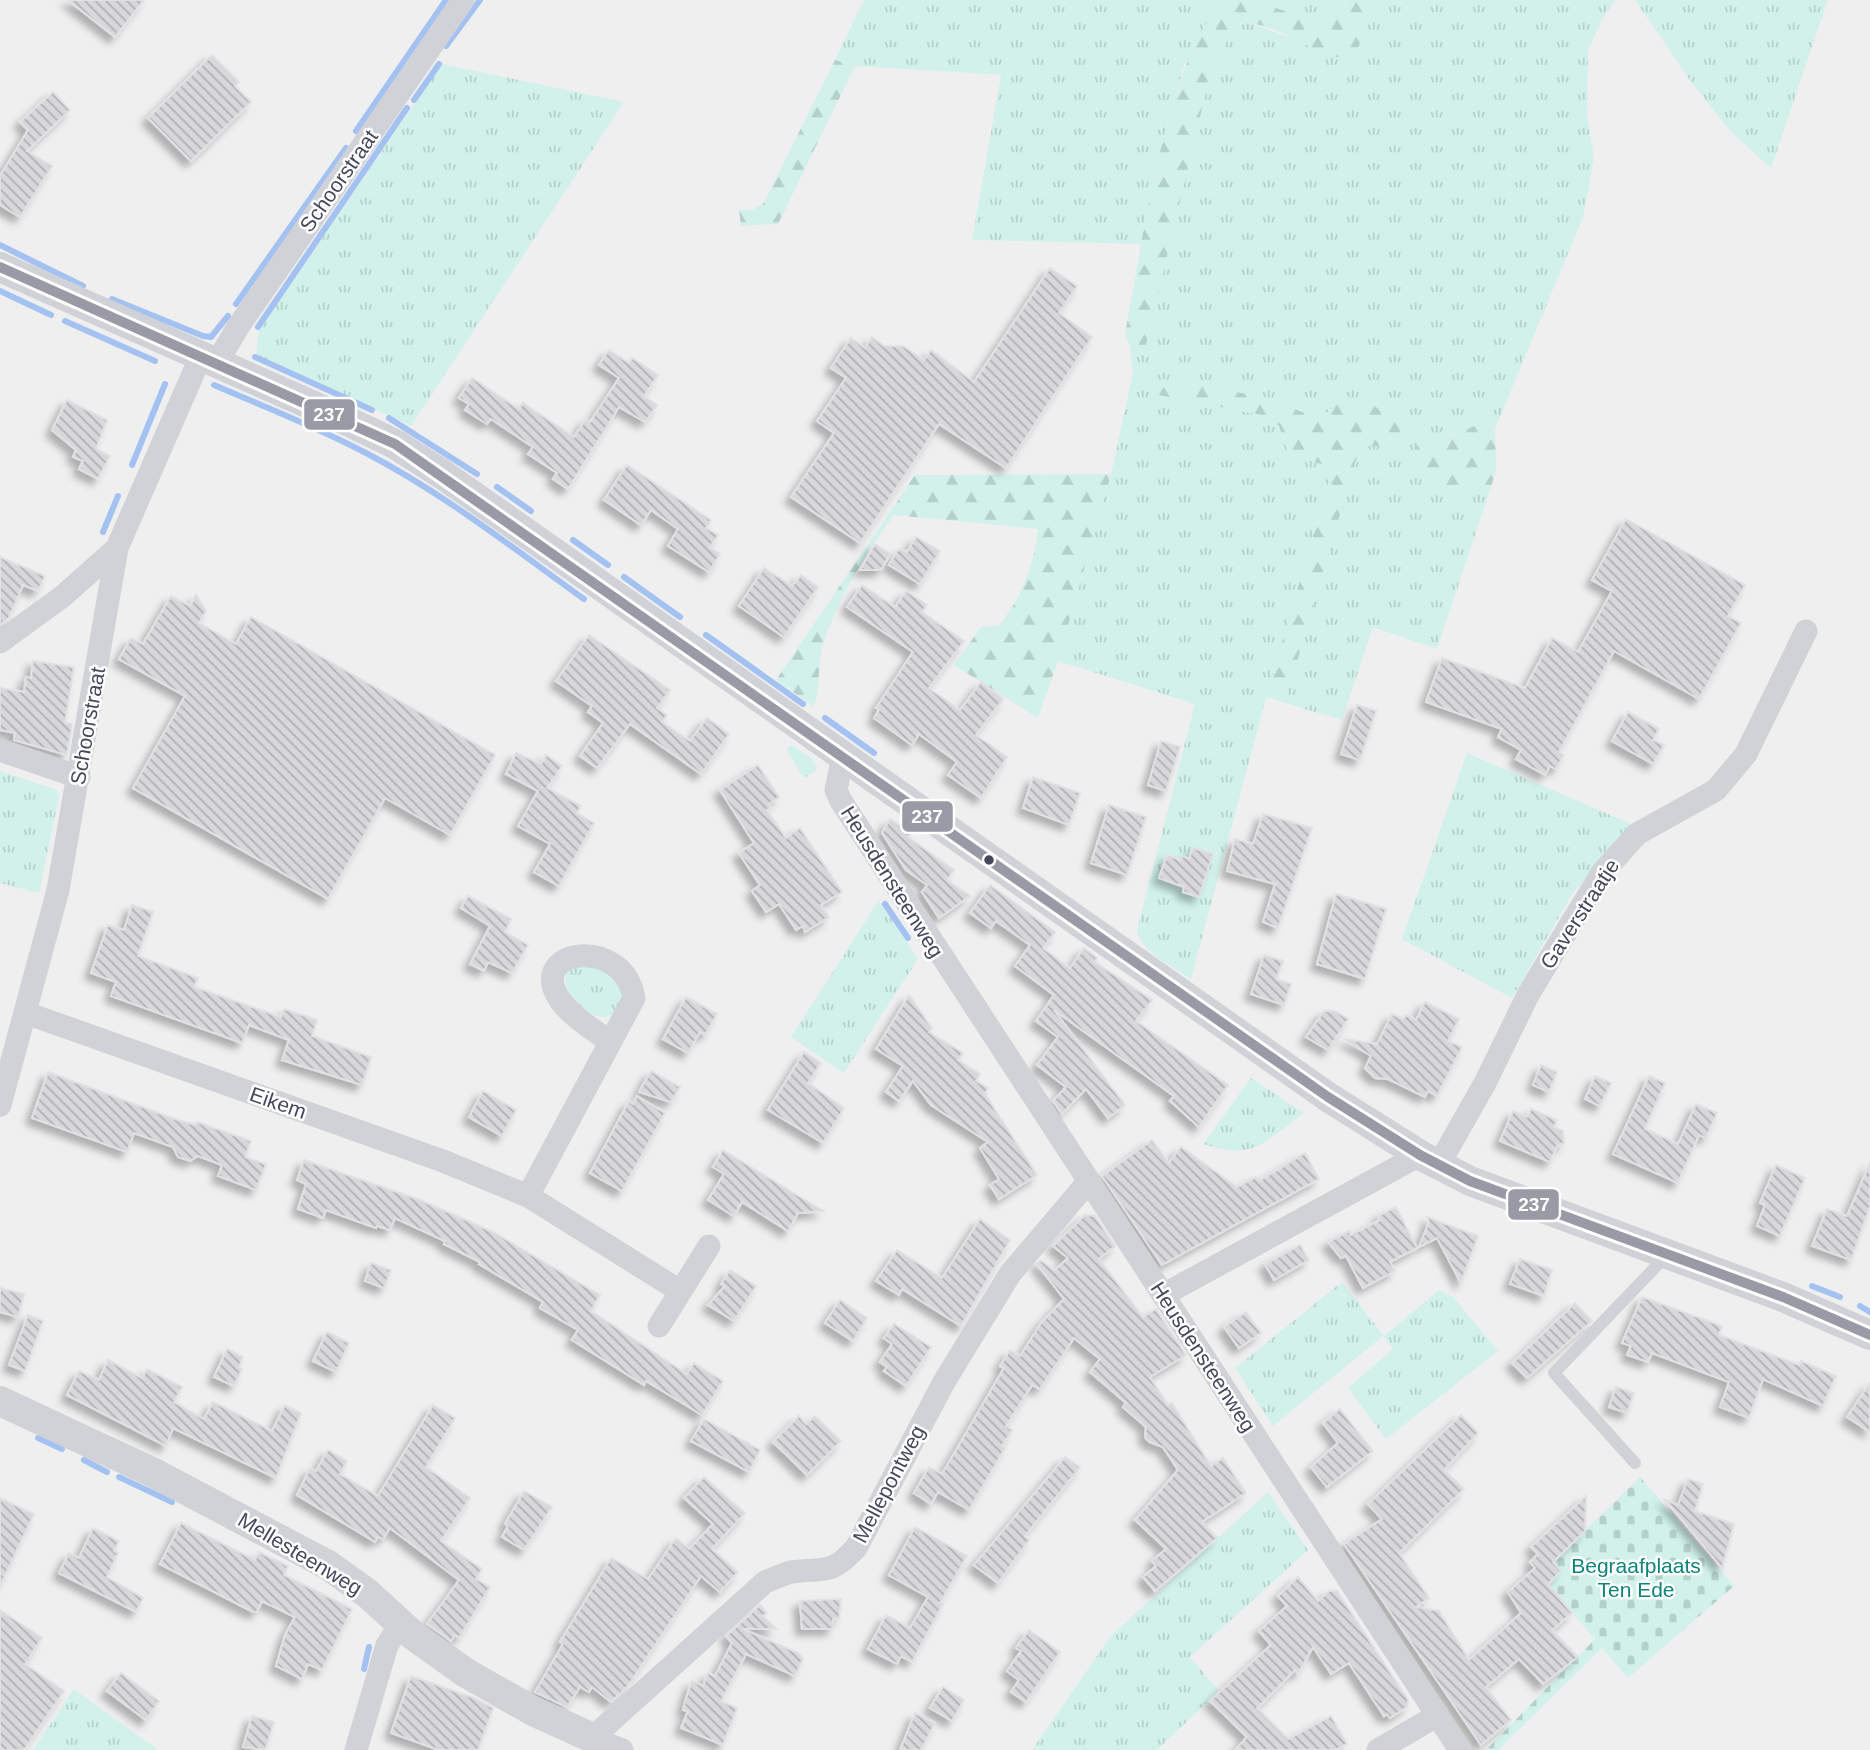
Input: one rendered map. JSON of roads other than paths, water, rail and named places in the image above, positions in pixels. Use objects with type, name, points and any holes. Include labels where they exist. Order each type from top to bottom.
[{"type":"street","name":"Schoorstraat","points":[[0,1105],[58,890],[117,548],[208,361],[238,327],[463,0]]},
{"type":"street","points":[[0,267],[395,444],[442,474],[1328,1097],[1429,1161],[1667,1255],[1783,1297],[1870,1335]]},
{"type":"street","points":[[0,642],[63,596],[117,548]]},
{"type":"street","name":"Gaverstraatje","points":[[1429,1161],[1485,1083],[1529,993],[1602,873],[1637,834],[1716,790],[1746,754],[1806,631]]},
{"type":"street","points":[[0,750],[79,777]]},
{"type":"street","name":"Heusdensteenweg","points":[[843,756],[836,790],[841,801],[1460,1750]]},
{"type":"street","name":"Eikem","points":[[26,1013],[443,1161],[528,1196],[680,1291]]},
{"type":"street","points":[[528,1196],[610,1042]]},
{"type":"street","points":[[1163,1295],[1429,1161]]},
{"type":"street","name":"Mellepontweg","points":[[610,1745],[602,1729],[765,1582],[790,1572],[824,1572],[834,1568],[856,1548],[944,1381],[1010,1274],[1088,1182]]},
{"type":"street","points":[[659,1326],[709,1246]]},
{"type":"street","name":"Mellesteenweg","points":[[0,1401],[142,1467],[279,1537],[328,1565],[367,1592],[401,1624],[466,1672],[533,1711],[610,1745]]},
{"type":"street","points":[[356,1750],[387,1645],[401,1624]]},
{"type":"street","points":[[1378,1750],[1438,1715]]},
{"type":"lane","points":[[1635,1463],[1554,1373],[1667,1255]]},
{"type":"waterway","points":[[356,131],[446,0]]},
{"type":"waterway","points":[[446,46],[480,0]]},
{"type":"waterway","points":[[414,100],[439,64]]},
{"type":"waterway","points":[[258,327],[407,108]]},
{"type":"waterway","points":[[236,304],[346,148]]},
{"type":"waterway","points":[[0,245],[83,286]]},
{"type":"waterway","points":[[0,291],[51,315]]},
{"type":"waterway","points":[[112,299],[203,336],[211,337],[228,316]]},
{"type":"waterway","points":[[65,321],[155,361]]},
{"type":"waterway","points":[[255,357],[372,410]]},
{"type":"waterway","points":[[132,465],[165,384]]},
{"type":"waterway","points":[[214,385],[329,434],[395,469],[477,522],[584,599]]},
{"type":"waterway","points":[[389,418],[477,474]]},
{"type":"waterway","points":[[497,487],[531,511]]},
{"type":"waterway","points":[[103,532],[118,496]]},
{"type":"waterway","points":[[573,540],[608,565]]},
{"type":"waterway","points":[[624,577],[680,617]]},
{"type":"waterway","points":[[706,635],[803,704]]},
{"type":"waterway","points":[[825,718],[874,753]]},
{"type":"waterway","points":[[885,904],[908,938]]},
{"type":"waterway","points":[[1812,1286],[1840,1297]]},
{"type":"waterway","points":[[1860,1306],[1870,1312]]},
{"type":"waterway","points":[[38,1438],[62,1449]]},
{"type":"waterway","points":[[84,1460],[107,1472]]},
{"type":"waterway","points":[[119,1477],[172,1502]]},
{"type":"waterway","points":[[364,1669],[369,1647]]},
{"type":"park label","name":"Begraafplaats Ten Ede","points":[[1636,1578]]}]
